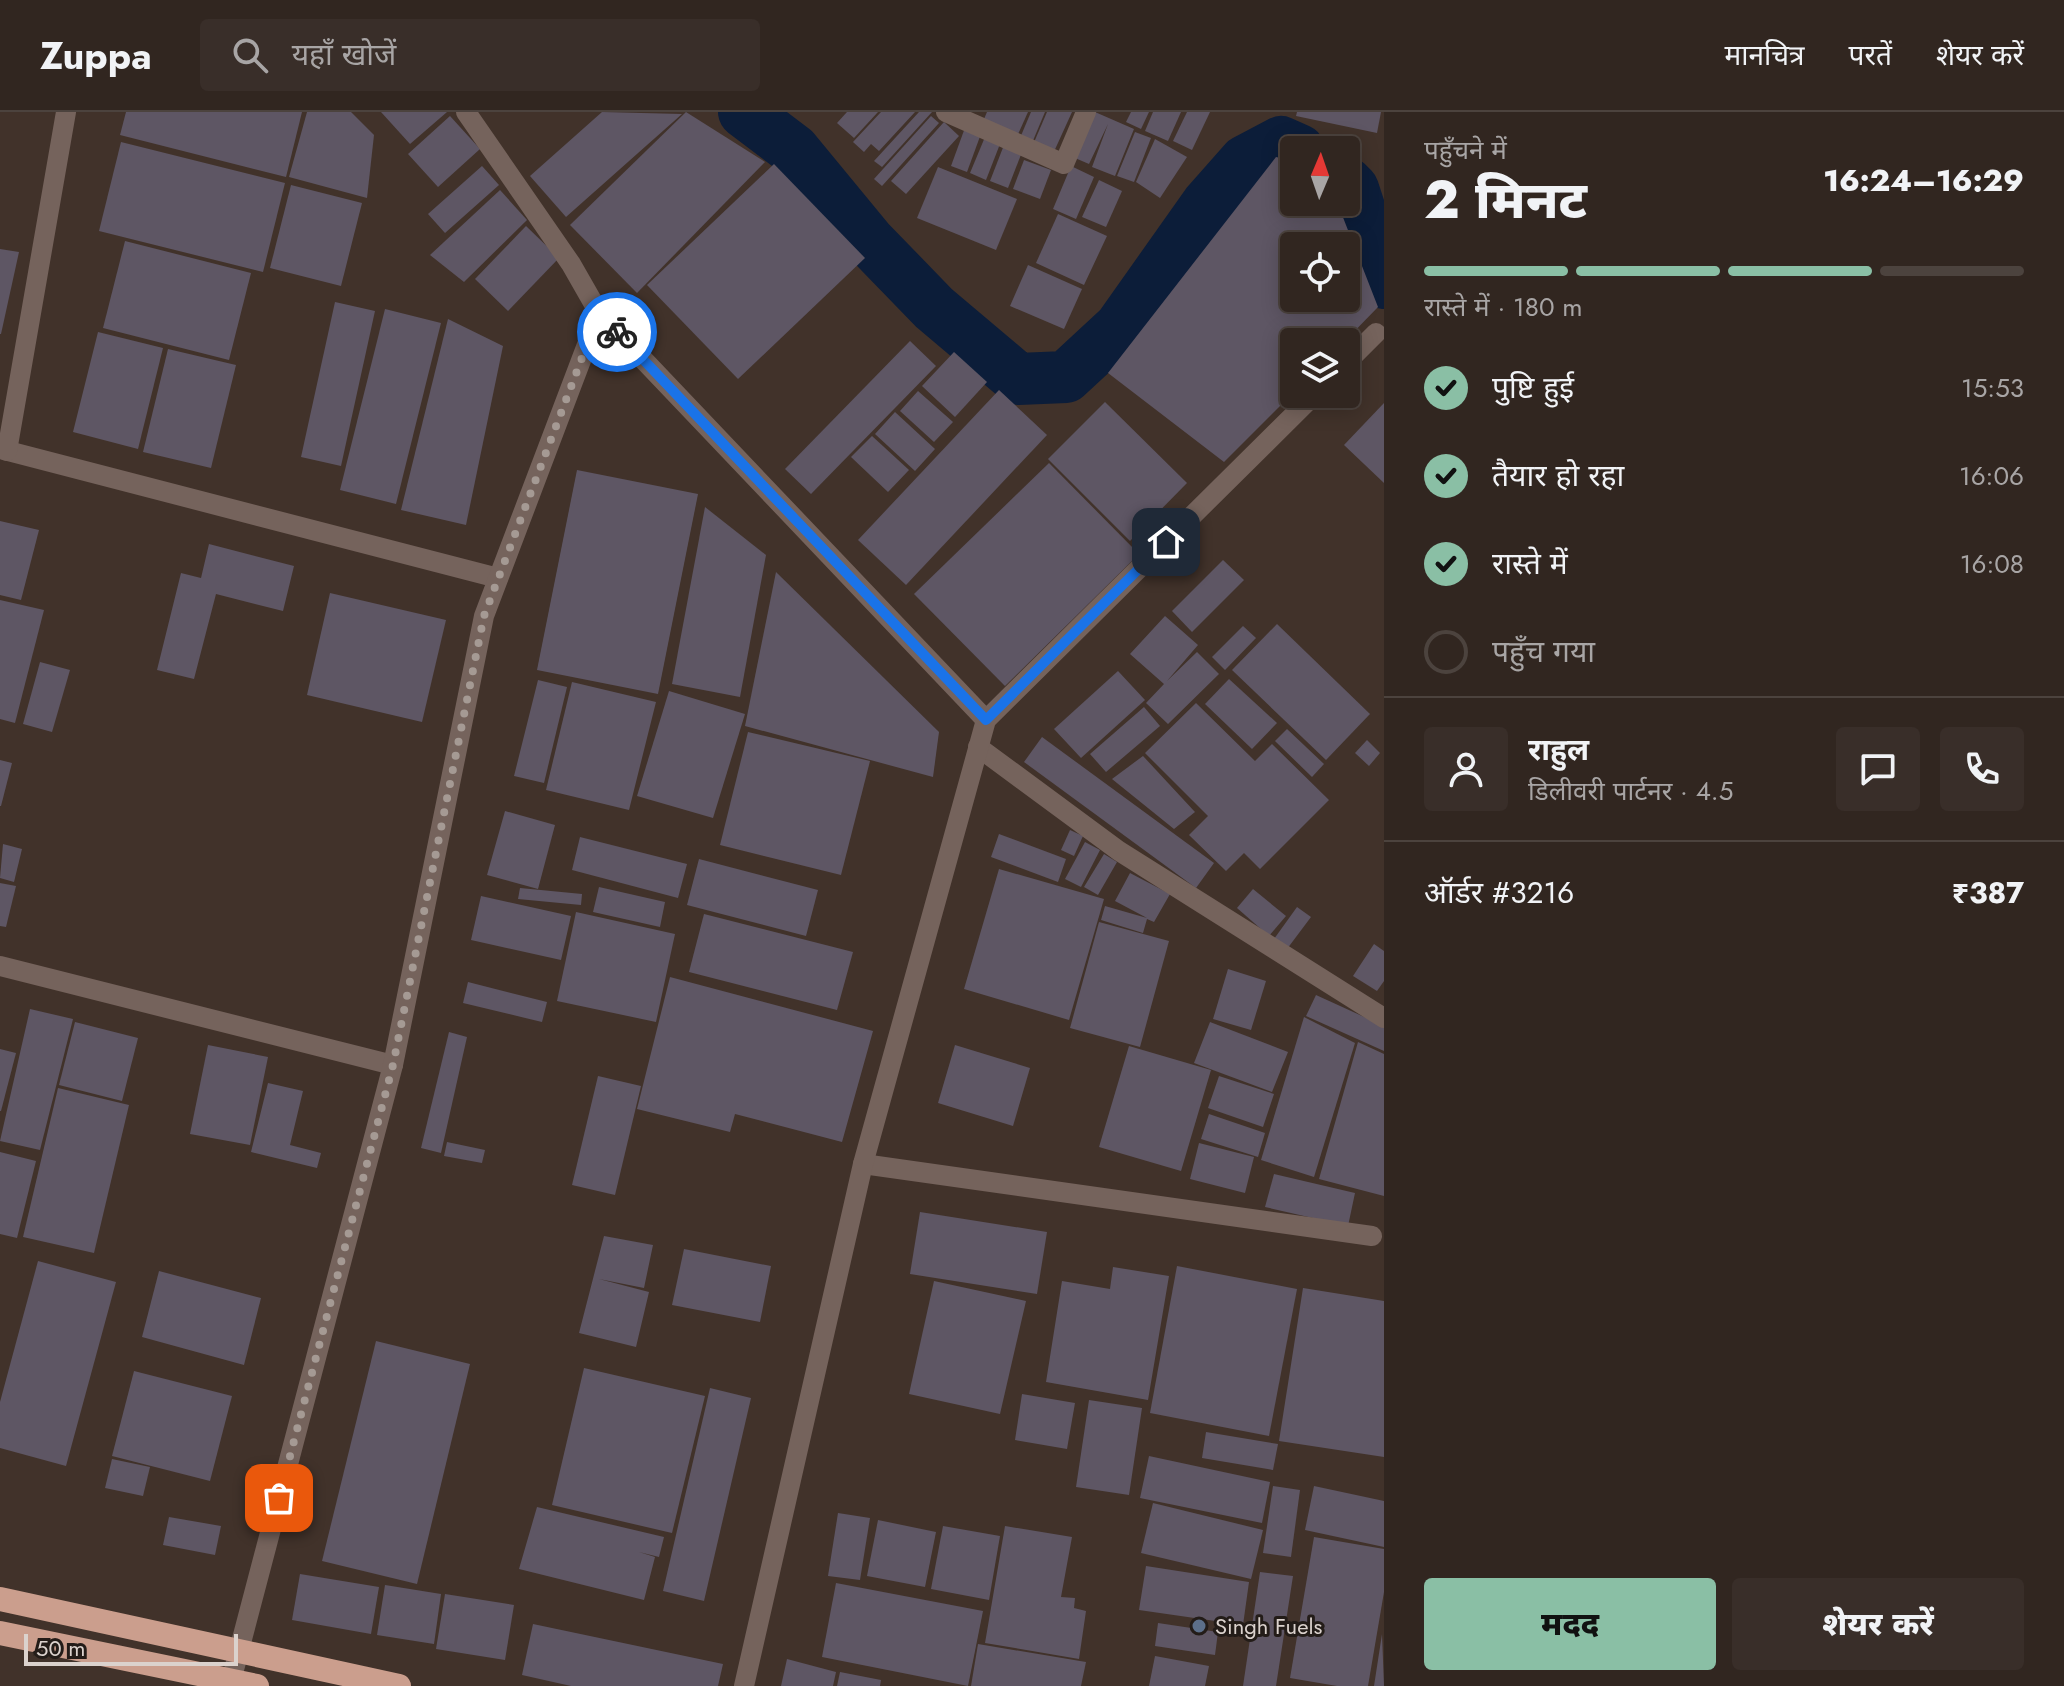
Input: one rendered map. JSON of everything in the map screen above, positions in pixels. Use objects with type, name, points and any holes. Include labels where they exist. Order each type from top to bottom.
[{"type":"highway","points":[[0,1599],[399,1686]]},
{"type":"highway","points":[[0,1633],[257,1686]]},
{"type":"street","points":[[66,112],[4,450],[498,578]]},
{"type":"street","points":[[466,112],[571,264],[599,313],[986,720]]},
{"type":"street","points":[[946,112],[958,120],[1064,164],[1086,112]]},
{"type":"street","points":[[231,1681],[393,1065],[484,616],[599,313]]},
{"type":"street","points":[[1360,349],[1376,333]]},
{"type":"street","points":[[744,1686],[863,1164],[986,720],[1301,408]]},
{"type":"street","points":[[978,747],[1119,851],[1384,1018]]},
{"type":"street","points":[[0,966],[393,1065]]},
{"type":"street","points":[[863,1164],[1372,1236]]},
{"type":"building","points":[[126,112],[302,112],[286,177],[120,135]]},
{"type":"building","points":[[307,112],[351,112],[374,135],[367,198],[289,177]]},
{"type":"building","points":[[381,112],[447,112],[410,144]]},
{"type":"building","points":[[602,112],[682,114],[566,217],[530,176]]},
{"type":"building","points":[[686,112],[765,162],[637,293],[570,225]]},
{"type":"building","points":[[847,112],[878,112],[854,138],[837,123]]},
{"type":"building","points":[[881,112],[915,112],[879,151],[871,144],[864,152],[853,142]]},
{"type":"building","points":[[919,112],[932,112],[882,167],[874,161]]},
{"type":"building","points":[[987,112],[1028,112],[1015,141],[981,126]]},
{"type":"building","points":[[1031,112],[1045,112],[1032,143],[1020,138]]},
{"type":"building","points":[[1047,112],[1072,112],[1052,156],[1032,147]]},
{"type":"building","points":[[1095,112],[1134,129],[1115,176],[1092,167],[1108,124],[1089,164],[1075,158]]},
{"type":"building","points":[[1131,112],[1149,112],[1141,129],[1126,122]]},
{"type":"building","points":[[1153,112],[1181,112],[1168,141],[1145,131]]},
{"type":"building","points":[[1187,112],[1210,112],[1192,150],[1173,141]]},
{"type":"building","points":[[1297,112],[1381,112],[1377,133],[1296,116]]},
{"type":"building","points":[[450,116],[480,149],[438,187],[408,154]]},
{"type":"building","points":[[931,116],[939,123],[882,186],[874,179]]},
{"type":"building","points":[[944,122],[959,136],[906,194],[891,181]]},
{"type":"building","points":[[966,125],[982,131],[967,172],[951,166]]},
{"type":"building","points":[[1135,132],[1151,138],[1134,182],[1117,176]]},
{"type":"building","points":[[985,137],[1000,144],[986,180],[970,173]]},
{"type":"building","points":[[1155,139],[1187,157],[1160,198],[1136,182]]},
{"type":"building","points":[[121,142],[285,183],[263,272],[99,231]]},
{"type":"building","points":[[1004,145],[1022,152],[1008,188],[990,181]]},
{"type":"building","points":[[1276,157],[1280,158],[1280,216],[1342,216],[1349,232],[1280,232],[1280,312],[1360,312],[1360,261],[1378,307],[1358,328],[1280,328],[1280,406],[1224,462],[1108,373]]},
{"type":"building","points":[[1024,160],[1051,170],[1040,199],[1013,189]]},
{"type":"building","points":[[774,164],[865,258],[738,379],[647,285]]},
{"type":"building","points":[[482,166],[499,185],[445,233],[428,214]]},
{"type":"building","points":[[1071,166],[1094,177],[1076,219],[1053,209]]},
{"type":"building","points":[[938,167],[1017,199],[996,250],[917,218]]},
{"type":"building","points":[[1099,180],[1122,191],[1106,227],[1082,217]]},
{"type":"building","points":[[291,185],[362,203],[341,286],[270,268]]},
{"type":"building","points":[[500,190],[527,220],[464,282],[430,255]]},
{"type":"building","points":[[1058,214],[1107,236],[1084,285],[1036,263]]},
{"type":"building","points":[[526,226],[559,258],[508,311],[475,279]]},
{"type":"building","points":[[125,241],[251,273],[229,360],[103,328]]},
{"type":"building","points":[[0,249],[19,252],[1,334],[0,334]]},
{"type":"building","points":[[1028,265],[1082,289],[1064,329],[1010,306]]},
{"type":"building","points":[[335,302],[375,311],[341,466],[301,457]]},
{"type":"building","points":[[385,309],[441,323],[396,504],[340,490]]},
{"type":"building","points":[[448,319],[503,346],[466,525],[401,510]]},
{"type":"building","points":[[98,332],[163,348],[138,449],[73,432]]},
{"type":"building","points":[[910,341],[936,366],[811,494],[785,469]]},
{"type":"building","points":[[168,349],[236,365],[211,468],[143,452]]},
{"type":"building","points":[[954,352],[987,382],[955,417],[922,386]]},
{"type":"building","points":[[999,390],[1047,435],[906,585],[858,540]]},
{"type":"building","points":[[918,391],[953,422],[934,442],[900,411]]},
{"type":"building","points":[[1105,402],[1187,483],[1130,541],[1048,459]]},
{"type":"building","points":[[1384,403],[1384,483],[1344,445]]},
{"type":"building","points":[[895,412],[935,449],[915,471],[875,434]]},
{"type":"building","points":[[872,436],[909,470],[888,492],[851,457]]},
{"type":"building","points":[[1049,463],[1139,554],[1005,686],[914,594]]},
{"type":"building","points":[[577,470],[698,494],[658,694],[537,670]]},
{"type":"building","points":[[705,507],[766,555],[740,697],[672,684]]},
{"type":"building","points":[[0,521],[39,530],[21,600],[0,595]]},
{"type":"building","points":[[209,544],[294,566],[283,611],[216,594],[194,679],[157,670],[181,573],[201,578]]},
{"type":"building","points":[[1223,560],[1244,580],[1192,632],[1172,611]]},
{"type":"building","points":[[776,572],[939,732],[933,777],[745,726]]},
{"type":"building","points":[[330,593],[446,620],[422,722],[307,695]]},
{"type":"building","points":[[0,600],[44,610],[15,723],[0,719]]},
{"type":"building","points":[[1165,616],[1198,645],[1167,681],[1197,652],[1219,674],[1168,724],[1146,703],[1164,684],[1130,654]]},
{"type":"building","points":[[1277,624],[1370,714],[1326,760],[1232,670]]},
{"type":"building","points":[[1243,626],[1256,638],[1225,670],[1212,657]]},
{"type":"building","points":[[40,662],[70,670],[52,732],[23,724]]},
{"type":"building","points":[[1118,671],[1145,700],[1081,758],[1054,729]]},
{"type":"building","points":[[1229,679],[1277,723],[1252,749],[1205,704]]},
{"type":"building","points":[[538,680],[567,687],[544,783],[514,776]]},
{"type":"building","points":[[572,682],[656,702],[629,810],[546,790]]},
{"type":"building","points":[[669,691],[745,714],[713,818],[637,796]]},
{"type":"building","points":[[1196,703],[1255,761],[1272,744],[1329,800],[1260,869],[1244,853],[1226,871],[1189,835],[1208,816],[1145,753]]},
{"type":"building","points":[[1144,707],[1160,726],[1106,772],[1090,754]]},
{"type":"building","points":[[1287,729],[1324,764],[1312,777],[1275,741]]},
{"type":"building","points":[[748,732],[870,761],[841,875],[720,845]]},
{"type":"building","points":[[1042,737],[1214,863],[1196,888],[1024,762]]},
{"type":"building","points":[[1367,740],[1380,753],[1369,766],[1355,753]]},
{"type":"building","points":[[1143,756],[1195,812],[1174,829],[1112,779]]},
{"type":"building","points":[[0,760],[12,763],[1,806],[0,806]]},
{"type":"building","points":[[505,811],[555,825],[538,889],[487,875]]},
{"type":"building","points":[[1070,830],[1083,836],[1074,856],[1061,850]]},
{"type":"building","points":[[999,834],[1066,859],[1058,882],[991,857]]},
{"type":"building","points":[[580,837],[687,864],[678,898],[572,870]]},
{"type":"building","points":[[1085,842],[1100,850],[1081,887],[1065,879]]},
{"type":"building","points":[[3,844],[22,849],[14,882],[0,878]]},
{"type":"building","points":[[1104,854],[1117,862],[1098,895],[1084,887]]},
{"type":"building","points":[[699,859],[818,890],[806,936],[687,905]]},
{"type":"building","points":[[999,869],[1104,899],[1069,1020],[964,989]]},
{"type":"building","points":[[1130,873],[1170,894],[1154,922],[1147,919],[1143,933],[1101,920],[1105,906],[1147,918],[1115,901]]},
{"type":"building","points":[[0,883],[16,886],[6,927],[0,926]]},
{"type":"building","points":[[599,887],[665,902],[660,927],[593,912]]},
{"type":"building","points":[[520,888],[582,894],[581,905],[518,899]]},
{"type":"building","points":[[1253,889],[1286,916],[1269,936],[1237,908]]},
{"type":"building","points":[[481,896],[571,916],[561,960],[471,940]]},
{"type":"building","points":[[1297,907],[1311,917],[1287,949],[1274,939]]},
{"type":"building","points":[[576,912],[675,934],[656,1022],[557,1001]]},
{"type":"building","points":[[704,914],[853,952],[837,1010],[689,972]]},
{"type":"building","points":[[1099,922],[1169,941],[1140,1047],[1070,1028]]},
{"type":"building","points":[[1374,944],[1384,951],[1384,981],[1377,991],[1353,976]]},
{"type":"building","points":[[1228,969],[1266,981],[1251,1030],[1213,1019]]},
{"type":"building","points":[[670,977],[873,1031],[842,1142],[735,1114],[730,1132],[637,1109]]},
{"type":"building","points":[[468,982],[547,1002],[542,1022],[463,1003]]},
{"type":"building","points":[[1316,995],[1384,1026],[1384,1051],[1306,1016]]},
{"type":"building","points":[[30,1009],[73,1019],[40,1150],[0,1141]]},
{"type":"building","points":[[1304,1017],[1355,1043],[1314,1177],[1261,1160]]},
{"type":"building","points":[[75,1022],[138,1038],[122,1101],[59,1085]]},
{"type":"building","points":[[1210,1022],[1288,1052],[1272,1092],[1194,1063]]},
{"type":"building","points":[[449,1032],[467,1037],[441,1153],[421,1148]]},
{"type":"building","points":[[1358,1042],[1384,1054],[1384,1196],[1319,1179]]},
{"type":"building","points":[[208,1045],[268,1057],[250,1145],[190,1134]]},
{"type":"building","points":[[955,1045],[1030,1068],[1013,1126],[938,1103]]},
{"type":"building","points":[[1129,1046],[1211,1070],[1181,1171],[1099,1147]]},
{"type":"building","points":[[0,1049],[16,1053],[1,1111],[0,1111]]},
{"type":"building","points":[[598,1076],[641,1086],[615,1195],[572,1185]]},
{"type":"building","points":[[1219,1076],[1274,1094],[1263,1127],[1208,1108]]},
{"type":"building","points":[[268,1083],[303,1091],[290,1145],[321,1153],[317,1168],[251,1152]]},
{"type":"building","points":[[58,1088],[129,1105],[94,1253],[23,1237]]},
{"type":"building","points":[[1209,1114],[1265,1133],[1258,1157],[1201,1139]]},
{"type":"building","points":[[447,1142],[485,1150],[482,1163],[444,1156]]},
{"type":"building","points":[[1199,1143],[1254,1157],[1245,1193],[1190,1179]]},
{"type":"building","points":[[0,1152],[36,1161],[17,1238],[0,1234]]},
{"type":"building","points":[[1274,1174],[1355,1193],[1348,1226],[1265,1207]]},
{"type":"building","points":[[920,1212],[1047,1232],[1037,1294],[910,1274]]},
{"type":"building","points":[[604,1236],[653,1245],[644,1288],[599,1279],[649,1292],[636,1347],[579,1333]]},
{"type":"building","points":[[684,1249],[771,1266],[760,1322],[672,1305]]},
{"type":"building","points":[[38,1261],[116,1282],[66,1466],[0,1448],[0,1402]]},
{"type":"building","points":[[1177,1266],[1297,1289],[1269,1436],[1150,1413]]},
{"type":"building","points":[[1113,1267],[1169,1276],[1148,1400],[1046,1382],[1062,1281],[1110,1289]]},
{"type":"building","points":[[159,1271],[261,1298],[244,1365],[142,1337]]},
{"type":"building","points":[[934,1281],[1026,1301],[1000,1414],[909,1394]]},
{"type":"building","points":[[1303,1288],[1384,1301],[1384,1457],[1279,1441]]},
{"type":"building","points":[[376,1341],[470,1364],[417,1584],[322,1561]]},
{"type":"building","points":[[584,1368],[705,1396],[672,1533],[552,1505]]},
{"type":"building","points":[[134,1371],[232,1396],[210,1481],[112,1456]]},
{"type":"building","points":[[710,1388],[751,1398],[704,1601],[663,1591]]},
{"type":"building","points":[[1022,1394],[1075,1403],[1067,1449],[1015,1440]]},
{"type":"building","points":[[1089,1400],[1142,1408],[1129,1495],[1076,1487]]},
{"type":"building","points":[[1206,1432],[1278,1444],[1273,1470],[1202,1458]]},
{"type":"building","points":[[1149,1456],[1270,1482],[1262,1523],[1140,1498]]},
{"type":"building","points":[[112,1459],[150,1467],[143,1496],[105,1488]]},
{"type":"building","points":[[1273,1486],[1300,1490],[1291,1557],[1263,1553]]},
{"type":"building","points":[[1314,1486],[1384,1501],[1384,1547],[1305,1530]]},
{"type":"building","points":[[1153,1503],[1263,1530],[1251,1579],[1141,1553]]},
{"type":"building","points":[[537,1507],[664,1537],[659,1557],[639,1552],[655,1557],[644,1600],[519,1569]]},
{"type":"building","points":[[838,1513],[870,1518],[860,1580],[828,1576]]},
{"type":"building","points":[[169,1517],[221,1526],[215,1555],[163,1545]]},
{"type":"building","points":[[878,1520],[936,1532],[925,1587],[867,1576]]},
{"type":"building","points":[[943,1526],[1000,1536],[989,1600],[931,1589]]},
{"type":"building","points":[[1005,1526],[1072,1537],[1061,1597],[1075,1598],[1074,1608],[1086,1611],[1079,1659],[985,1643]]},
{"type":"building","points":[[1314,1537],[1384,1549],[1384,1592],[1368,1686],[1337,1686],[1290,1678]]},
{"type":"building","points":[[1146,1566],[1249,1582],[1243,1625],[1139,1610]]},
{"type":"building","points":[[1260,1572],[1293,1576],[1276,1686],[1243,1686]]},
{"type":"building","points":[[300,1574],[379,1587],[371,1634],[292,1620]]},
{"type":"building","points":[[836,1583],[983,1611],[968,1686],[822,1657]]},
{"type":"building","points":[[385,1585],[441,1594],[434,1644],[377,1635]]},
{"type":"building","points":[[445,1594],[514,1605],[505,1660],[436,1649]]},
{"type":"building","points":[[1158,1623],[1218,1632],[1215,1655],[1155,1646]]},
{"type":"building","points":[[533,1624],[723,1664],[718,1686],[571,1686],[522,1675]]},
{"type":"building","points":[[1382,1634],[1384,1686],[1374,1686]]},
{"type":"building","points":[[978,1644],[1086,1662],[1081,1686],[971,1686]]},
{"type":"building","points":[[1155,1656],[1209,1666],[1205,1686],[1149,1686]]},
{"type":"building","points":[[787,1659],[836,1672],[833,1686],[781,1686]]},
{"type":"building","points":[[840,1672],[881,1680],[880,1686],[837,1686]]},
{"type":"waterway","points":[[744,112],[794,150],[869,241],[934,308],[1018,379],[1066,377],[1120,327],[1207,204],[1245,161],[1280,143]]},
{"type":"waterway","points":[[1360,210],[1384,283]]},
{"type":"way so far","points":[[279,1498],[393,1065],[484,616],[599,313],[617,332]]},
{"type":"place","name":"Singh Fuels","points":[[1199,1626]]},
{"type":"route","points":[[617,332],[986,720],[1166,542]]}]
